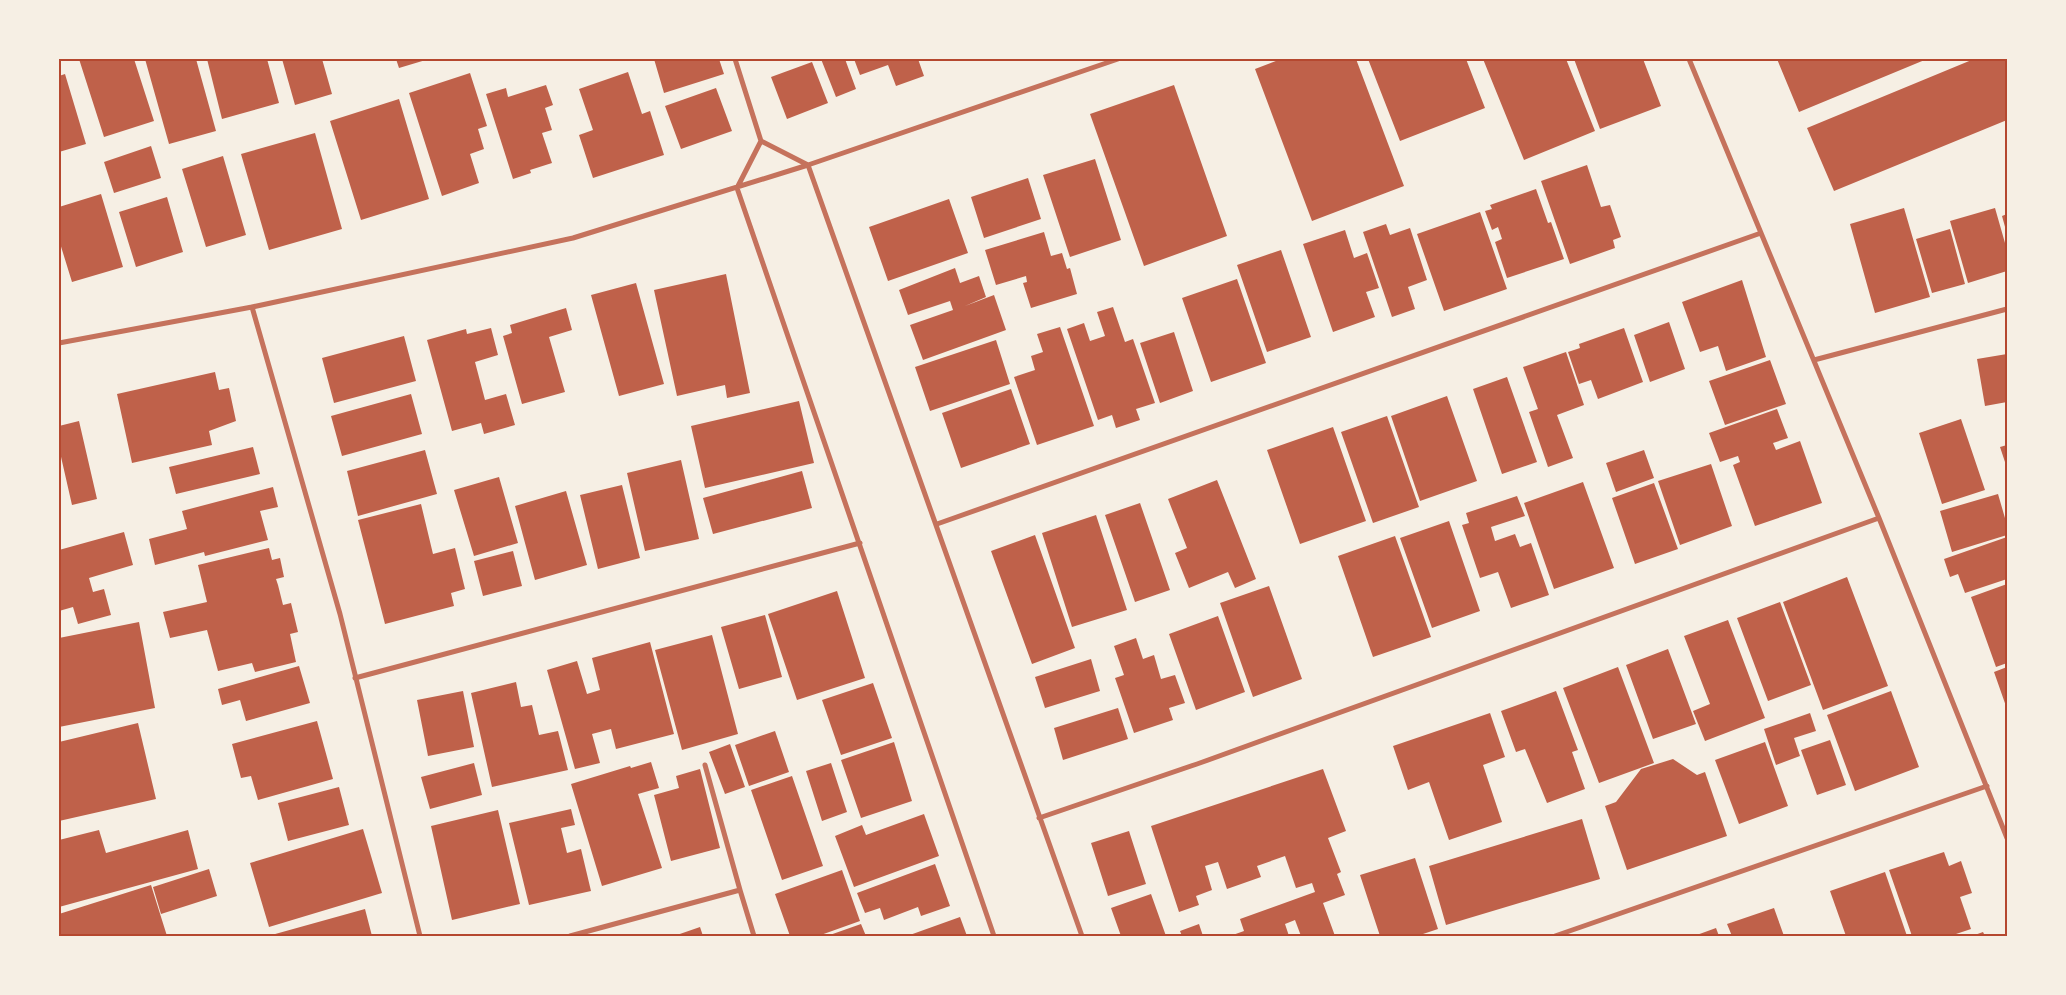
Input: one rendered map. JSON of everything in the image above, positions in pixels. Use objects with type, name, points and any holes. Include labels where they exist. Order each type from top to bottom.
[{"type":"street","points":[[735,59],[761,141],[738,188],[994,936]]},
{"type":"street","points":[[59,343],[252,307],[573,238],[738,188],[1118,59]]},
{"type":"street","points":[[1689,59],[1879,518],[2007,838]]},
{"type":"street","points":[[761,141],[808,165],[1082,936]]},
{"type":"street","points":[[937,524],[1761,233]]},
{"type":"street","points":[[252,307],[340,614],[420,936]]},
{"type":"street","points":[[1814,360],[2007,309]]},
{"type":"street","points":[[1039,818],[1197,764],[1879,518]]},
{"type":"street","points":[[355,678],[860,543]]},
{"type":"street","points":[[704,765],[754,936]]},
{"type":"street","points":[[1555,936],[1804,852],[1987,786]]},
{"type":"street","points":[[570,936],[740,890]]},
{"type":"building","points":[[79,59],[134,59],[154,121],[104,137]]},
{"type":"building","points":[[145,59],[196,59],[216,131],[169,144]]},
{"type":"building","points":[[207,59],[267,59],[279,103],[222,119]]},
{"type":"building","points":[[282,59],[322,59],[332,94],[295,105]]},
{"type":"building","points":[[396,59],[429,59],[399,68]]},
{"type":"building","points":[[654,59],[719,59],[724,74],[664,93]]},
{"type":"building","points":[[821,59],[845,59],[856,89],[836,97]]},
{"type":"building","points":[[854,59],[918,59],[924,76],[896,86],[888,65],[860,75]]},
{"type":"building","points":[[1281,59],[1356,59],[1404,186],[1312,221],[1255,69]]},
{"type":"building","points":[[1368,59],[1466,59],[1485,108],[1400,141]]},
{"type":"building","points":[[1483,59],[1566,59],[1595,131],[1524,160]]},
{"type":"building","points":[[1574,59],[1643,59],[1661,106],[1600,129]]},
{"type":"building","points":[[1777,59],[1927,59],[1799,112]]},
{"type":"building","points":[[1974,59],[2007,59],[2007,120],[1834,191],[1807,128]]},
{"type":"building","points":[[812,62],[828,103],[787,119],[771,77]]},
{"type":"building","points":[[628,72],[642,114],[650,111],[664,155],[593,178],[579,135],[593,130],[579,89]]},
{"type":"building","points":[[470,73],[487,126],[478,129],[484,149],[470,154],[479,183],[442,196],[409,93]]},
{"type":"building","points":[[65,74],[86,144],[59,152],[59,76]]},
{"type":"building","points":[[546,85],[553,105],[545,108],[552,130],[542,133],[552,163],[530,170],[531,173],[513,179],[486,94],[506,88],[508,97]]},
{"type":"building","points":[[1174,85],[1227,236],[1144,266],[1090,114]]},
{"type":"building","points":[[716,88],[732,131],[681,149],[665,106]]},
{"type":"building","points":[[399,99],[429,199],[361,220],[330,121]]},
{"type":"building","points":[[315,133],[342,229],[269,250],[241,154]]},
{"type":"building","points":[[151,146],[161,178],[114,193],[104,162]]},
{"type":"building","points":[[223,156],[246,235],[206,247],[182,169]]},
{"type":"building","points":[[1095,159],[1121,240],[1070,257],[1043,175]]},
{"type":"building","points":[[1587,165],[1601,207],[1610,205],[1621,237],[1613,240],[1615,248],[1570,264],[1541,181]]},
{"type":"building","points":[[1028,178],[1041,219],[984,238],[971,197]]},
{"type":"building","points":[[1536,189],[1548,223],[1551,222],[1564,259],[1507,278],[1495,242],[1502,239],[1498,227],[1492,230],[1485,211],[1492,209],[1490,205]]},
{"type":"building","points":[[101,194],[123,267],[72,282],[59,240],[59,207]]},
{"type":"building","points":[[167,197],[183,252],[136,267],[119,212]]},
{"type":"building","points":[[949,199],[968,253],[888,281],[869,227]]},
{"type":"building","points":[[1904,208],[1930,297],[1875,313],[1850,224]]},
{"type":"building","points":[[1995,208],[2007,250],[2007,271],[1968,283],[1950,221]]},
{"type":"building","points":[[1480,212],[1507,289],[1444,311],[1417,234]]},
{"type":"building","points":[[2007,214],[2007,234],[2002,216]]},
{"type":"building","points":[[1386,224],[1390,235],[1410,228],[1427,280],[1408,287],[1415,309],[1392,317],[1363,232]]},
{"type":"building","points":[[1950,229],[1965,284],[1932,293],[1916,239]]},
{"type":"building","points":[[1345,230],[1354,258],[1367,253],[1379,288],[1366,292],[1375,317],[1333,332],[1303,244]]},
{"type":"building","points":[[1044,232],[1051,256],[1062,253],[1067,269],[1070,268],[1077,294],[1031,308],[1023,283],[1027,282],[1026,276],[996,285],[985,250]]},
{"type":"building","points":[[1281,250],[1311,337],[1267,352],[1237,265]]},
{"type":"building","points":[[955,268],[960,283],[979,276],[986,297],[965,306],[994,295],[1006,330],[923,360],[910,325],[953,310],[950,301],[908,315],[899,290]]},
{"type":"building","points":[[726,274],[750,393],[727,398],[725,385],[677,396],[654,290]]},
{"type":"building","points":[[1237,279],[1266,363],[1211,382],[1182,298]]},
{"type":"building","points":[[1742,280],[1766,357],[1726,371],[1718,346],[1700,352],[1682,302]]},
{"type":"building","points":[[636,283],[664,384],[619,396],[591,295]]},
{"type":"building","points":[[1113,307],[1125,342],[1133,339],[1155,403],[1136,409],[1140,420],[1116,428],[1112,415],[1098,420],[1067,329],[1084,323],[1090,341],[1105,336],[1097,312]]},
{"type":"building","points":[[566,308],[572,330],[549,337],[565,392],[522,404],[503,336],[512,333],[510,325]]},
{"type":"building","points":[[1669,322],[1685,369],[1650,382],[1634,335]]},
{"type":"building","points":[[1060,327],[1094,426],[1037,445],[1014,377],[1035,370],[1031,356],[1043,352],[1037,334]]},
{"type":"building","points":[[491,328],[498,355],[475,362],[485,400],[506,394],[515,425],[484,434],[481,423],[452,431],[427,340],[466,329],[467,334]]},
{"type":"building","points":[[1624,328],[1643,382],[1598,399],[1591,380],[1579,384],[1568,352],[1580,348],[1579,344]]},
{"type":"building","points":[[1174,332],[1193,391],[1160,403],[1140,343]]},
{"type":"building","points":[[404,336],[416,381],[334,403],[322,358]]},
{"type":"building","points":[[996,340],[1010,384],[930,411],[915,367]]},
{"type":"building","points":[[1566,352],[1584,405],[1557,415],[1573,458],[1548,467],[1529,412],[1538,409],[1523,367]]},
{"type":"building","points":[[2007,354],[2007,402],[1985,406],[1977,359]]},
{"type":"building","points":[[1770,360],[1786,404],[1725,425],[1709,381]]},
{"type":"building","points":[[215,372],[219,390],[229,388],[236,421],[209,431],[212,445],[132,463],[117,394]]},
{"type":"building","points":[[1507,377],[1537,462],[1502,474],[1473,389]]},
{"type":"building","points":[[1011,389],[1030,444],[961,468],[942,413]]},
{"type":"building","points":[[411,394],[422,434],[342,456],[331,416]]},
{"type":"building","points":[[1447,396],[1477,481],[1420,501],[1391,416]]},
{"type":"building","points":[[799,401],[814,463],[705,488],[691,426]]},
{"type":"building","points":[[1777,409],[1788,438],[1773,443],[1776,450],[1800,441],[1822,503],[1755,526],[1733,465],[1740,462],[1738,456],[1720,462],[1709,433]]},
{"type":"building","points":[[1387,416],[1419,507],[1373,523],[1341,432]]},
{"type":"building","points":[[1961,419],[1985,490],[1942,504],[1919,433]]},
{"type":"building","points":[[79,421],[97,499],[72,505],[59,448],[59,426]]},
{"type":"building","points":[[1333,427],[1366,521],[1300,544],[1267,450]]},
{"type":"building","points":[[2007,445],[2007,468],[2000,447]]},
{"type":"building","points":[[253,447],[260,474],[176,494],[169,467]]},
{"type":"building","points":[[425,450],[437,494],[358,516],[347,471]]},
{"type":"building","points":[[1644,450],[1654,478],[1616,492],[1606,463]]},
{"type":"building","points":[[681,460],[699,539],[645,551],[627,473]]},
{"type":"building","points":[[1711,464],[1732,526],[1680,545],[1658,481]]},
{"type":"building","points":[[802,471],[812,508],[713,534],[703,498]]},
{"type":"building","points":[[499,477],[518,543],[474,556],[454,490]]},
{"type":"building","points":[[1217,480],[1256,579],[1235,588],[1228,572],[1189,588],[1175,553],[1187,548],[1168,499]]},
{"type":"building","points":[[1583,482],[1614,568],[1554,589],[1524,503]]},
{"type":"building","points":[[1654,483],[1678,549],[1635,564],[1612,498]]},
{"type":"building","points":[[622,485],[640,558],[598,569],[580,495]]},
{"type":"building","points":[[273,487],[278,507],[260,511],[268,540],[205,556],[204,552],[155,565],[149,539],[187,529],[182,511]]},
{"type":"building","points":[[566,491],[587,565],[535,580],[515,506]]},
{"type":"building","points":[[1998,494],[2007,525],[2007,535],[1952,552],[1940,511]]},
{"type":"building","points":[[1517,496],[1525,516],[1491,527],[1495,541],[1515,534],[1520,547],[1531,543],[1549,595],[1511,608],[1498,572],[1480,578],[1462,525],[1469,523],[1466,513]]},
{"type":"building","points":[[1140,503],[1170,590],[1135,602],[1105,515]]},
{"type":"building","points":[[421,504],[433,554],[455,548],[465,589],[451,593],[454,606],[385,624],[358,520]]},
{"type":"building","points":[[1096,515],[1127,610],[1072,627],[1042,533]]},
{"type":"building","points":[[1449,521],[1480,611],[1432,628],[1400,538]]},
{"type":"building","points":[[124,532],[133,565],[89,578],[93,592],[104,589],[111,615],[78,624],[73,607],[59,611],[59,550]]},
{"type":"building","points":[[1035,535],[1075,648],[1032,664],[991,551]]},
{"type":"building","points":[[1395,536],[1431,637],[1373,657],[1338,556]]},
{"type":"building","points":[[2007,537],[2007,579],[1965,593],[1958,574],[1950,577],[1944,559]]},
{"type":"building","points":[[269,548],[272,560],[280,558],[284,577],[276,579],[283,605],[291,603],[298,632],[290,634],[296,662],[255,672],[252,663],[218,671],[207,630],[170,638],[163,612],[207,602],[198,565]]},
{"type":"building","points":[[513,551],[522,586],[483,596],[474,561]]},
{"type":"building","points":[[1847,577],[1888,686],[1823,710],[1783,602]]},
{"type":"building","points":[[2007,584],[2007,663],[1996,667],[1971,597]]},
{"type":"building","points":[[1269,586],[1302,679],[1253,697],[1220,603]]},
{"type":"building","points":[[837,591],[865,678],[797,700],[768,614]]},
{"type":"building","points":[[1780,602],[1811,685],[1768,701],[1737,618]]},
{"type":"building","points":[[765,615],[782,677],[739,689],[721,627]]},
{"type":"building","points":[[1218,616],[1245,692],[1196,710],[1169,634]]},
{"type":"building","points":[[1728,620],[1765,718],[1705,741],[1693,711],[1710,704],[1684,636]]},
{"type":"building","points":[[139,622],[155,708],[59,727],[59,638]]},
{"type":"building","points":[[712,635],[738,734],[682,750],[655,650]]},
{"type":"building","points":[[1136,638],[1143,659],[1154,655],[1161,679],[1175,675],[1185,703],[1169,708],[1173,720],[1134,733],[1115,678],[1124,675],[1114,646]]},
{"type":"building","points":[[650,642],[674,734],[616,749],[611,729],[592,734],[600,763],[575,769],[547,670],[577,661],[587,694],[600,690],[592,658]]},
{"type":"building","points":[[1668,649],[1696,724],[1653,739],[1626,665]]},
{"type":"building","points":[[1091,659],[1100,691],[1045,708],[1035,677]]},
{"type":"building","points":[[299,666],[310,703],[246,721],[240,700],[222,705],[218,689]]},
{"type":"building","points":[[1618,667],[1654,763],[1599,783],[1563,688]]},
{"type":"building","points":[[2007,667],[2007,709],[1994,672]]},
{"type":"building","points":[[516,682],[521,707],[532,705],[539,735],[558,731],[568,770],[492,787],[471,693]]},
{"type":"building","points":[[873,683],[892,738],[841,755],[822,700]]},
{"type":"building","points":[[463,691],[474,747],[428,756],[417,700]]},
{"type":"building","points":[[1556,691],[1578,750],[1572,752],[1585,789],[1547,803],[1525,749],[1516,752],[1501,711]]},
{"type":"building","points":[[1891,691],[1919,767],[1855,791],[1827,715]]},
{"type":"building","points":[[1118,708],[1128,739],[1063,760],[1054,728]]},
{"type":"building","points":[[1490,713],[1505,757],[1483,765],[1502,822],[1449,840],[1429,782],[1408,790],[1393,746]]},
{"type":"building","points":[[1810,713],[1816,731],[1794,738],[1800,756],[1776,765],[1764,729]]},
{"type":"building","points":[[317,721],[333,779],[258,800],[251,776],[241,778],[232,744]]},
{"type":"building","points":[[138,723],[156,799],[59,821],[59,742]]},
{"type":"building","points":[[775,731],[789,772],[749,786],[735,745]]},
{"type":"building","points":[[1830,740],[1846,785],[1817,795],[1801,750]]},
{"type":"building","points":[[894,742],[912,801],[861,818],[841,760]]},
{"type":"building","points":[[1765,742],[1788,806],[1739,824],[1715,760]]},
{"type":"building","points":[[730,744],[745,787],[725,794],[709,752]]},
{"type":"building","points":[[1673,759],[1697,775],[1705,772],[1727,836],[1627,870],[1605,806],[1616,802],[1641,769]]},
{"type":"building","points":[[651,762],[659,788],[638,794],[662,868],[602,886],[571,784],[630,766],[631,768]]},
{"type":"building","points":[[474,763],[482,795],[430,809],[421,777]]},
{"type":"building","points":[[831,763],[847,812],[822,821],[806,771]]},
{"type":"building","points":[[700,769],[720,848],[671,861],[654,795],[679,788],[676,776]]},
{"type":"building","points":[[1323,769],[1346,831],[1328,838],[1341,872],[1337,874],[1345,895],[1323,903],[1335,936],[1301,936],[1295,920],[1285,924],[1289,936],[1230,936],[1244,931],[1240,919],[1315,892],[1312,883],[1296,888],[1285,856],[1257,866],[1261,877],[1227,889],[1218,862],[1205,866],[1212,890],[1196,896],[1199,905],[1179,912],[1151,826]]},
{"type":"building","points":[[792,776],[823,866],[782,880],[751,790]]},
{"type":"building","points":[[339,787],[349,825],[288,841],[278,803]]},
{"type":"building","points":[[571,809],[575,825],[561,828],[567,853],[581,849],[591,891],[529,905],[509,823]]},
{"type":"building","points":[[498,810],[520,904],[452,920],[431,826]]},
{"type":"building","points":[[924,814],[939,856],[854,887],[835,836],[862,825],[866,835]]},
{"type":"building","points":[[1582,819],[1600,879],[1446,925],[1429,866]]},
{"type":"building","points":[[363,829],[382,893],[269,927],[250,863]]},
{"type":"building","points":[[99,830],[106,853],[188,830],[198,869],[59,907],[59,840]]},
{"type":"building","points":[[1129,831],[1146,884],[1108,896],[1091,843]]},
{"type":"building","points":[[1944,852],[1949,866],[1961,861],[1972,893],[1960,897],[1971,929],[1950,936],[1912,936],[1889,870]]},
{"type":"building","points":[[1415,858],[1438,929],[1417,936],[1380,936],[1360,875]]},
{"type":"building","points":[[935,864],[950,906],[921,916],[918,907],[884,920],[880,908],[865,913],[857,893]]},
{"type":"building","points":[[209,869],[217,896],[161,914],[153,887]]},
{"type":"building","points":[[842,870],[860,921],[818,936],[790,936],[775,894]]},
{"type":"building","points":[[1885,872],[1907,936],[1846,936],[1830,891]]},
{"type":"building","points":[[151,885],[167,936],[59,936],[59,914]]},
{"type":"building","points":[[1151,894],[1166,936],[1121,936],[1111,908]]},
{"type":"building","points":[[1774,908],[1784,936],[1732,936],[1727,924]]},
{"type":"building","points":[[365,909],[372,936],[268,936]]},
{"type":"building","points":[[960,917],[967,936],[907,936]]},
{"type":"building","points":[[861,924],[866,936],[827,936]]},
{"type":"building","points":[[1199,924],[1203,936],[1182,936],[1180,931]]},
{"type":"building","points":[[700,927],[703,936],[674,936]]},
{"type":"building","points":[[1716,928],[1719,936],[1694,936]]},
{"type":"building","points":[[1983,932],[1985,936],[1972,936]]}]
